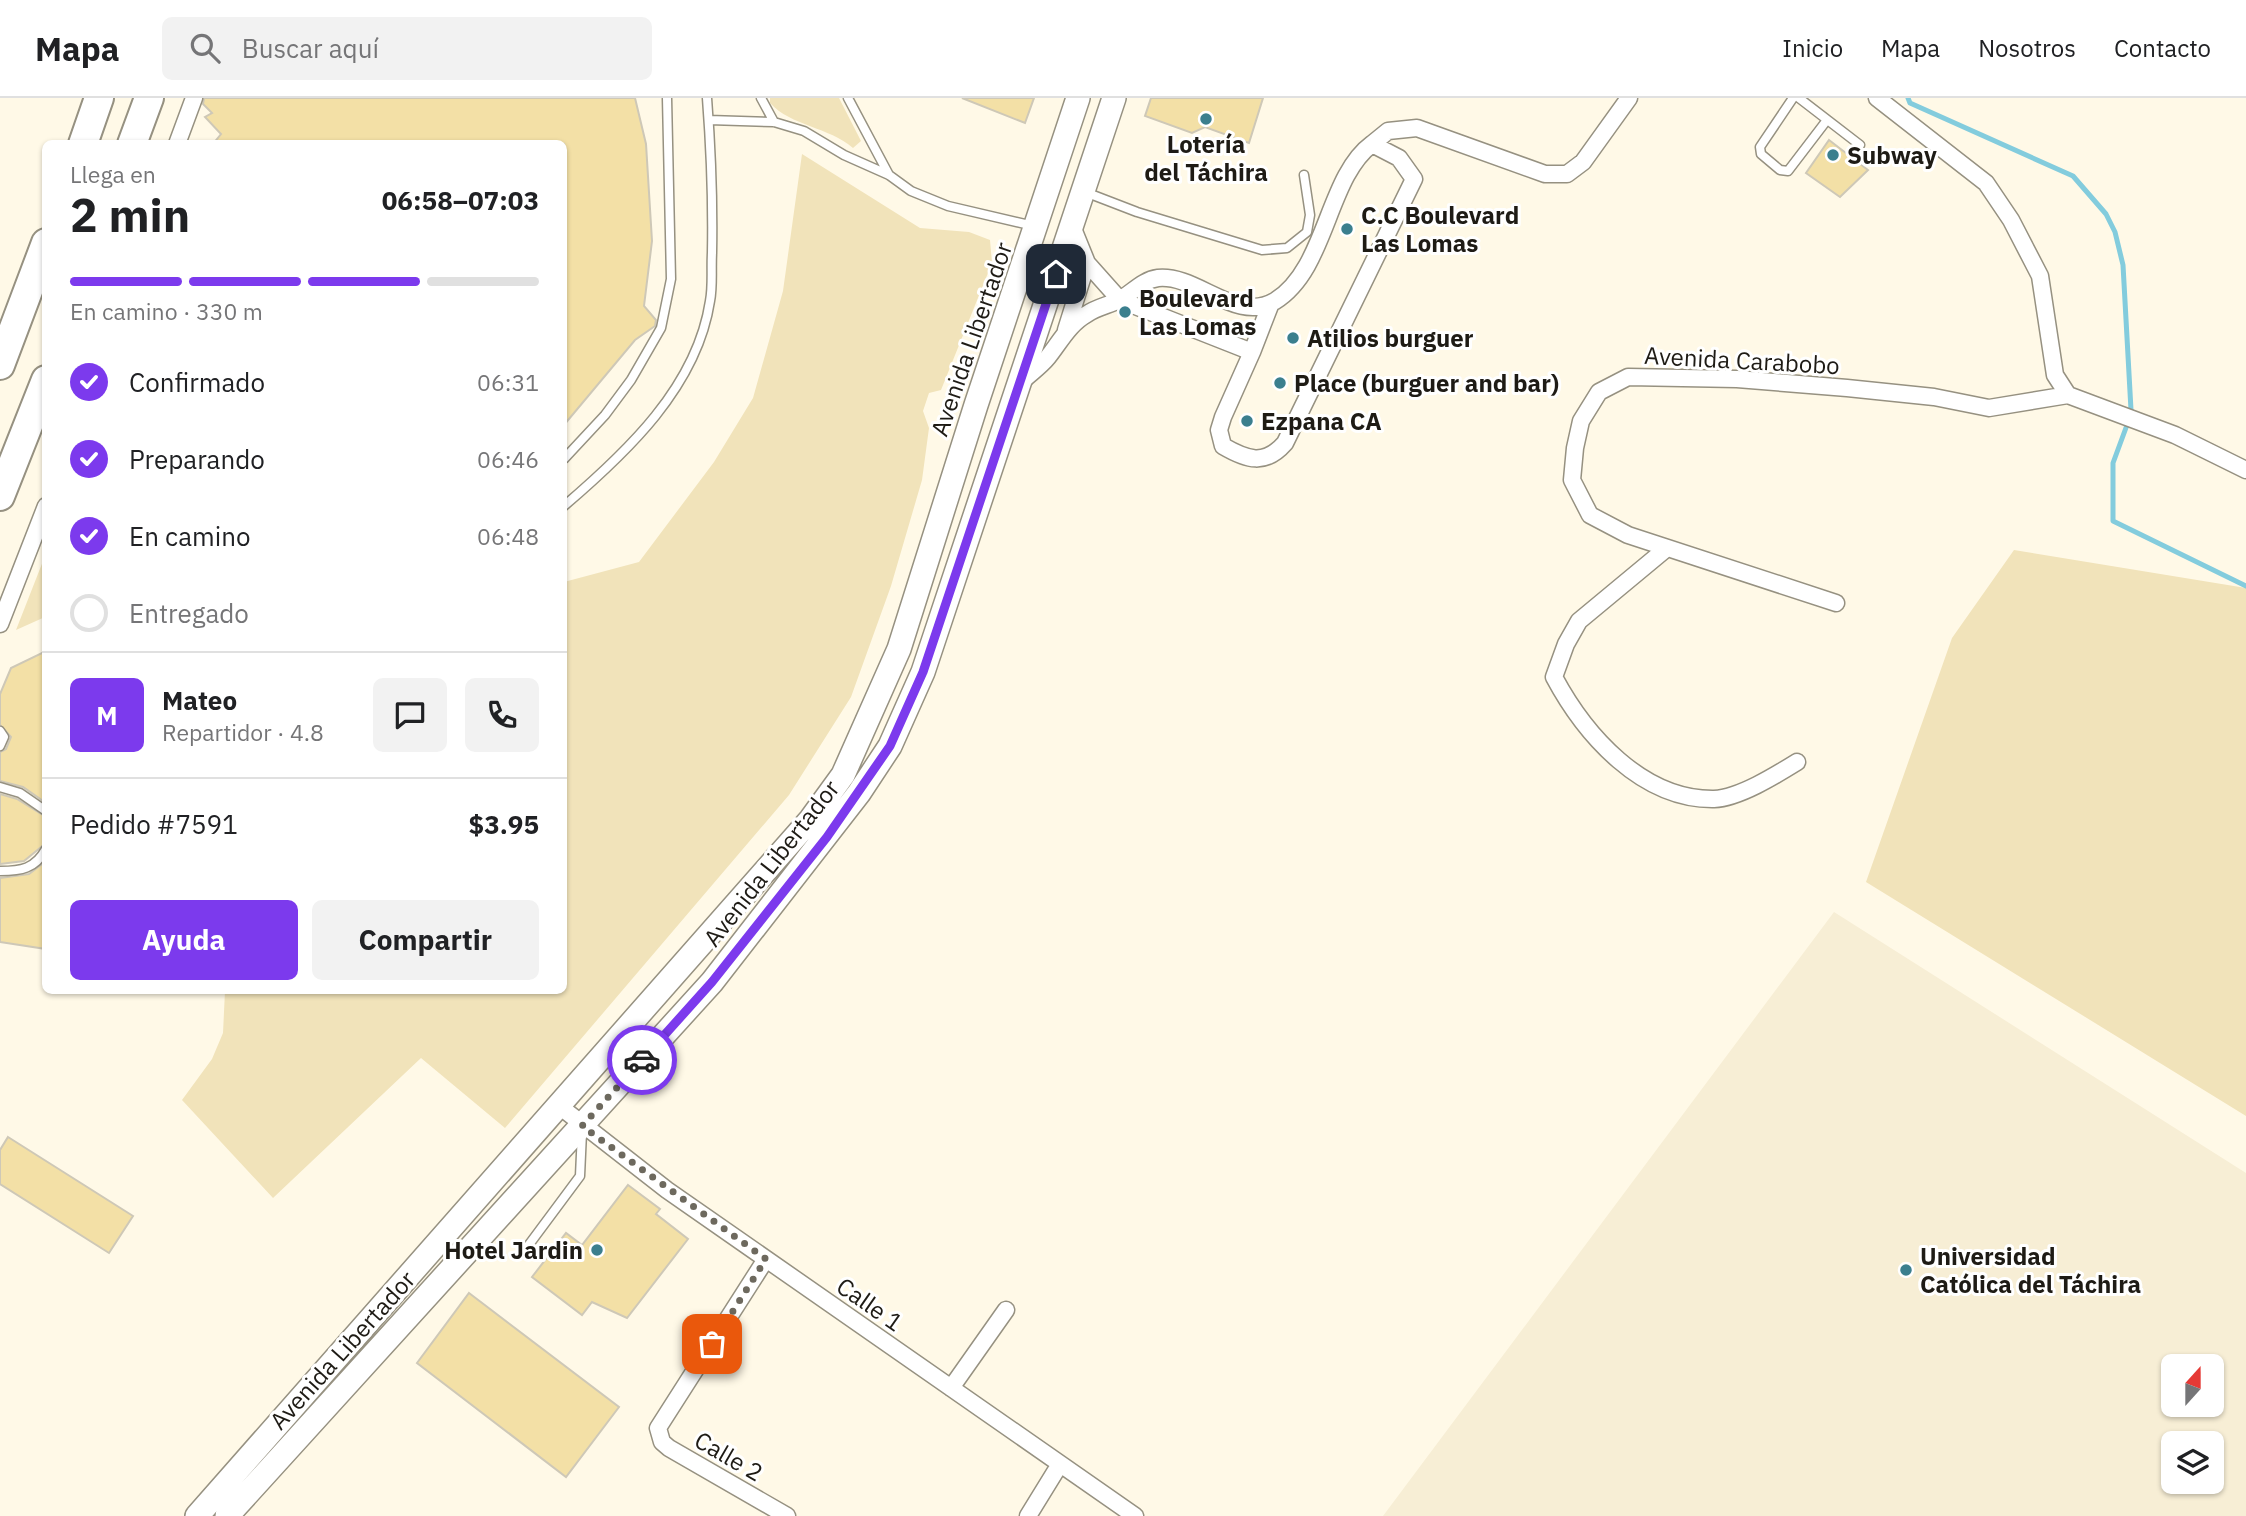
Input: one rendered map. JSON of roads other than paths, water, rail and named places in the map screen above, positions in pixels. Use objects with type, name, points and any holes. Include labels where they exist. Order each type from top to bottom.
[{"type":"highway","points":[[84,140],[100,98]]},
{"type":"highway","points":[[133,140],[149,98]]},
{"type":"highway","points":[[0,365],[42,254]]},
{"type":"highway","points":[[0,496],[42,390]]},
{"type":"main road","name":"Avenida Libertador","points":[[197,1516],[811,819],[843,775],[899,649],[976,405],[1078,98]]},
{"type":"main road","name":"Avenida Libertador","points":[[227,1516],[712,982],[827,837],[890,746],[923,672],[1114,98]]},
{"type":"street","points":[[178,140],[194,98]]},
{"type":"street","points":[[1372,144],[1399,158],[1414,179],[1285,443],[1266,458],[1252,460],[1223,446],[1219,430],[1271,303],[1294,285],[1311,258],[1359,153],[1388,131],[1417,128],[1545,174],[1567,174],[1583,162],[1629,98]]},
{"type":"street","points":[[1877,98],[1986,183],[2011,220],[2040,276],[2055,374],[2068,395],[2175,435],[2246,470]]},
{"type":"street","points":[[1072,226],[1087,263],[1120,300],[1252,352]]},
{"type":"street","points":[[1066,332],[1087,263]]},
{"type":"street","points":[[1018,384],[1047,358],[1066,332],[1086,314],[1120,300],[1146,282],[1159,278],[1176,280],[1231,303],[1271,303]]},
{"type":"street","name":"Avenida Carabobo","points":[[1836,603],[1628,535],[1590,515],[1572,480],[1581,422],[1599,392],[1629,377],[1737,379],[1847,388],[1934,397],[1989,408],[2068,395]]},
{"type":"street","points":[[0,624],[42,516]]},
{"type":"street","points":[[1667,548],[1579,621],[1566,644],[1554,677],[1572,711],[1626,767],[1664,791],[1715,799],[1764,782],[1797,762]]},
{"type":"street","name":"Calle 1","points":[[558,1105],[582,1126],[766,1259],[1135,1516]]},
{"type":"street","name":"Calle 2","points":[[766,1259],[658,1428],[662,1442],[668,1448],[787,1516]]},
{"type":"street","points":[[951,1388],[1006,1310]]},
{"type":"street","points":[[1028,1516],[1060,1464]]},
{"type":"lane","points":[[567,456],[605,415],[631,380],[661,328],[671,279],[667,98]]},
{"type":"lane","points":[[567,503],[605,471],[654,419],[686,369],[701,336],[710,301],[713,204],[707,98]]},
{"type":"lane","points":[[761,98],[774,122]]},
{"type":"lane","points":[[848,98],[889,175]]},
{"type":"lane","points":[[1793,98],[1760,147],[1761,154],[1780,170],[1788,171],[1827,120]]},
{"type":"lane","points":[[1799,98],[1860,145]]},
{"type":"lane","points":[[709,120],[774,122],[804,131],[844,155],[889,175],[911,191],[948,206],[1037,227]]},
{"type":"lane","points":[[1083,191],[1137,212],[1262,250],[1287,248],[1307,232],[1310,215],[1304,175]]},
{"type":"lane","points":[[0,731],[4,737],[0,746]]},
{"type":"lane","points":[[0,787],[20,793],[42,808]]},
{"type":"lane","points":[[0,870],[19,871],[36,864],[42,855]]},
{"type":"lane","points":[[522,1254],[580,1176],[582,1126]]},
{"type":"waterway","points":[[1908,98],[1910,103],[2073,176],[2106,214],[2115,232],[2123,265],[2131,410]]},
{"type":"waterway","points":[[2127,425],[2113,463],[2113,521],[2246,586]]},
{"type":"place","name":"Lotería del Táchira","points":[[1206,119]]},
{"type":"place","name":"Subway","points":[[1833,155]]},
{"type":"place","name":"C.C Boulevard Las Lomas","points":[[1347,229]]},
{"type":"place","name":"Boulevard Las Lomas","points":[[1125,312]]},
{"type":"place","name":"Atilios burguer","points":[[1293,338]]},
{"type":"place","name":"Place (burguer and bar)","points":[[1280,383]]},
{"type":"place","name":"Ezpana CA","points":[[1247,421]]},
{"type":"place","name":"Hotel Jardin","points":[[597,1250]]},
{"type":"place","name":"Universidad Católica del Táchira","points":[[1906,1270]]}]
